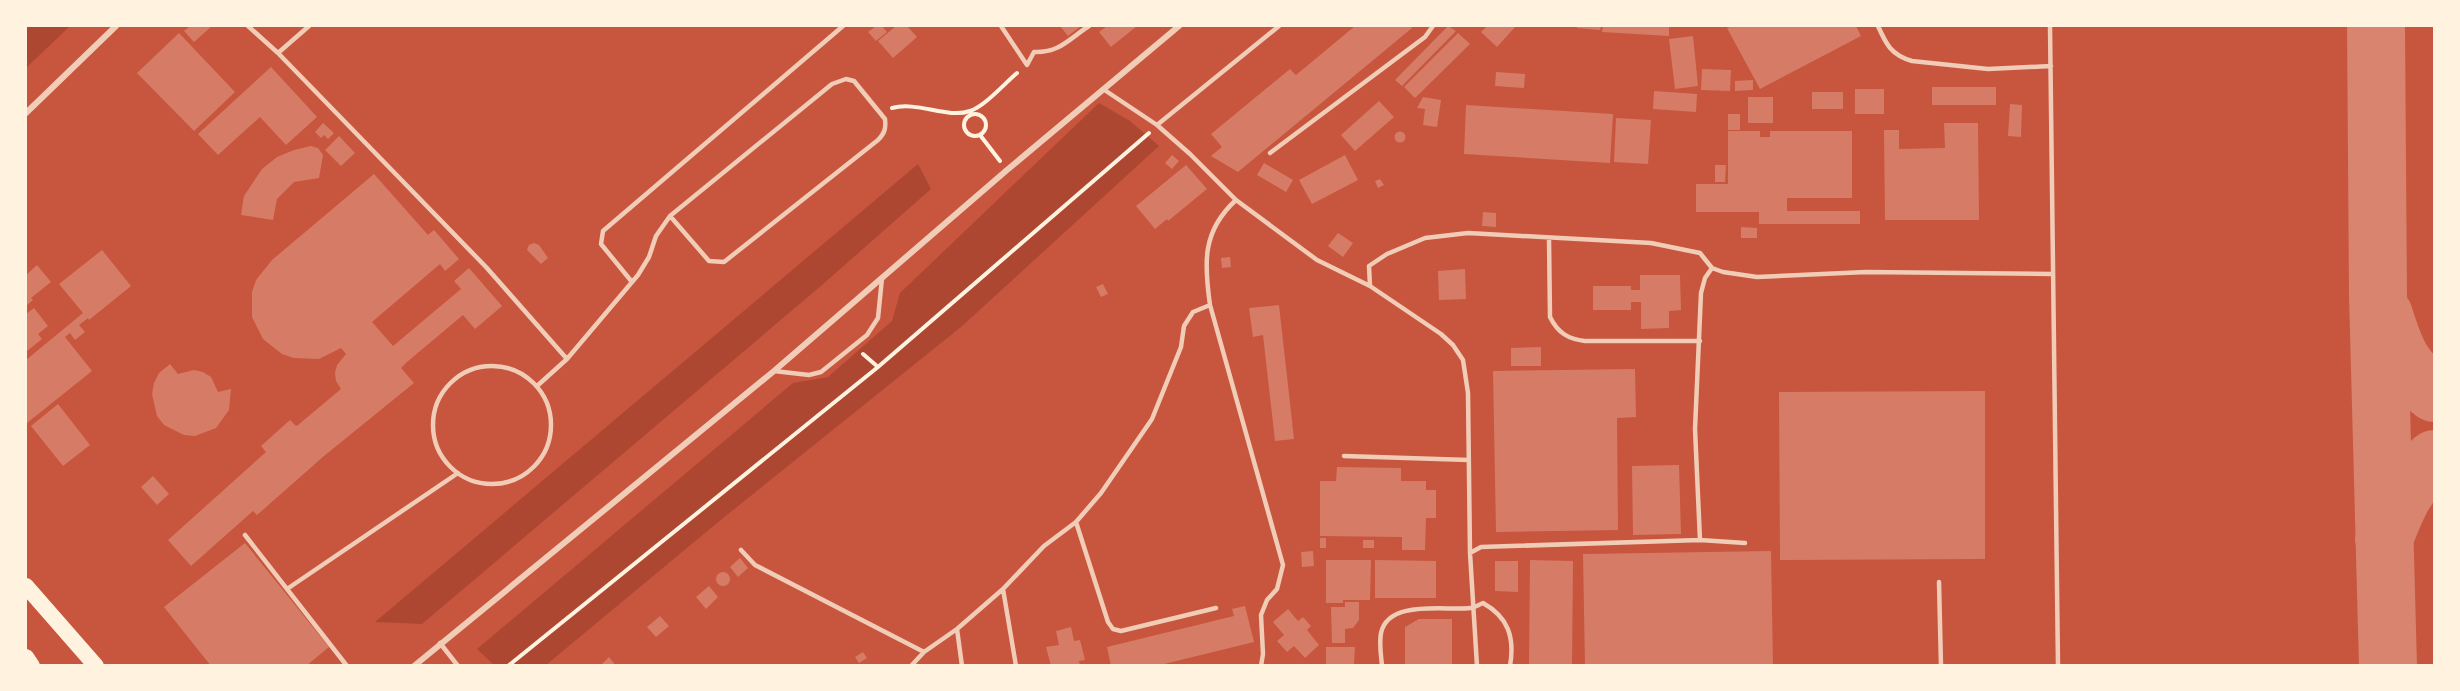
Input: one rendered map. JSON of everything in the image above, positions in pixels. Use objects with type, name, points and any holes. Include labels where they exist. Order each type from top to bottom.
[{"type":"highway","points":[[26,586],[96,666]]},
{"type":"highway","points":[[26,657],[32,666]]},
{"type":"street","points":[[26,113],[116,26]]},
{"type":"street","points":[[414,666],[774,371],[1007,170],[1179,26]]},
{"type":"lane","points":[[248,26],[278,53],[486,267],[567,359]]},
{"type":"lane","points":[[278,53],[309,26]]},
{"type":"lane","points":[[632,282],[601,244],[603,231],[843,26]]},
{"type":"lane","points":[[1001,26],[1027,65],[1034,52],[1043,52],[1067,44],[1089,26]]},
{"type":"lane","points":[[1157,125],[1279,26]]},
{"type":"lane","points":[[1270,153],[1425,37],[1433,26]]},
{"type":"lane","points":[[1878,26],[1886,45],[1901,58],[1912,61],[1988,69],[2051,66]]},
{"type":"lane","points":[[2050,26],[2058,666]]},
{"type":"lane","points":[[537,386],[567,359],[644,267],[656,236],[670,216],[839,80],[854,81],[885,119],[886,127],[879,140],[724,262],[710,261],[670,216]]},
{"type":"lane","points":[[1103,89],[1157,125],[1236,200],[1317,260],[1370,286],[1454,345],[1462,360],[1468,393],[1470,553],[1477,666]]},
{"type":"lane","points":[[1236,200],[1221,214],[1209,242],[1206,264],[1210,305],[1283,565],[1277,588],[1267,600],[1261,615],[1263,654],[1261,666]]},
{"type":"lane","points":[[1370,286],[1369,266],[1387,254],[1425,238],[1468,233],[1672,246],[1700,253],[1712,268],[1723,272],[1757,276],[1866,272],[2053,274]]},
{"type":"lane","points":[[1549,238],[1550,317],[1555,328],[1563,335],[1574,340],[1585,341],[1700,341]]},
{"type":"lane","points":[[1700,540],[1695,429],[1701,293],[1705,278],[1712,268]]},
{"type":"lane","points":[[774,371],[815,374],[826,368],[867,335],[878,318],[882,278]]},
{"type":"lane","points":[[911,666],[924,652],[957,629],[1003,588],[1044,546],[1076,522],[1101,493],[1152,420],[1181,347],[1184,326],[1193,312],[1210,305]]},
{"type":"lane","points":[[500,367],[514,370],[537,386],[550,411],[551,426],[549,440],[536,464],[519,477],[499,483],[485,483],[458,473],[448,464],[435,438],[435,410],[448,386],[459,376],[472,370],[500,367]]},
{"type":"lane","points":[[1344,456],[1469,460]]},
{"type":"lane","points":[[287,588],[458,473]]},
{"type":"lane","points":[[1076,522],[1108,622],[1113,629],[1121,631],[1216,608]]},
{"type":"lane","points":[[245,535],[347,666]]},
{"type":"lane","points":[[1470,553],[1480,547],[1700,540],[1745,543]]},
{"type":"lane","points":[[741,550],[755,565],[924,652]]},
{"type":"lane","points":[[1939,582],[1941,666]]},
{"type":"lane","points":[[1003,588],[1016,666]]},
{"type":"lane","points":[[1382,666],[1380,635],[1388,620],[1395,615],[1422,608],[1472,609],[1483,603],[1495,610],[1505,622],[1511,637],[1510,666]]},
{"type":"lane","points":[[957,629],[962,666]]},
{"type":"lane","points":[[440,643],[458,666]]},
{"type":"path","points":[[880,113],[896,107],[912,106],[969,114],[978,114],[986,121],[986,127],[980,135],[975,136],[965,131],[965,121],[969,114],[1027,65]]},
{"type":"path","points":[[508,666],[878,367],[1157,125]]},
{"type":"path","points":[[980,135],[1007,170]]},
{"type":"path","points":[[853,346],[878,367]]},
{"type":"shaded area","points":[[26,26],[70,26],[26,68]]},
{"type":"shaded area","points":[[1099,103],[1130,121],[1159,146],[961,327],[717,523],[546,665],[494,665],[477,649],[793,383],[828,377],[892,321],[900,293]]},
{"type":"shaded area","points":[[918,164],[931,189],[822,285],[422,624],[375,622]]},
{"type":"building","points":[[190,26],[212,26],[194,42],[184,31]]},
{"type":"building","points":[[876,26],[882,26],[887,32],[876,41],[868,32]]},
{"type":"building","points":[[896,26],[907,26],[917,37],[893,58],[878,41]]},
{"type":"building","points":[[1060,26],[1081,26],[1068,36]]},
{"type":"building","points":[[1107,26],[1137,26],[1111,47],[1099,32]]},
{"type":"building","points":[[1355,26],[1410,26],[1412,28],[1238,172],[1211,156],[1222,147],[1211,134],[1290,69],[1296,75]]},
{"type":"building","points":[[1448,26],[1456,31],[1402,86],[1395,80]]},
{"type":"building","points":[[1487,26],[1516,26],[1497,47],[1481,32]]},
{"type":"building","points":[[1577,26],[1601,26],[1600,30],[1577,28]]},
{"type":"building","points":[[1603,26],[1669,26],[1669,36],[1602,32]]},
{"type":"building","points":[[1733,26],[1856,26],[1861,36],[1760,89],[1727,28]]},
{"type":"building","points":[[179,33],[235,92],[194,131],[137,73]]},
{"type":"building","points":[[1458,33],[1470,44],[1415,98],[1404,87]]},
{"type":"building","points":[[1693,36],[1698,86],[1675,89],[1669,39]]},
{"type":"building","points":[[271,67],[317,117],[286,145],[260,117],[218,155],[198,134]]},
{"type":"building","points":[[1702,69],[1731,70],[1730,91],[1701,90]]},
{"type":"building","points":[[1496,72],[1525,74],[1524,88],[1495,86]]},
{"type":"building","points":[[1753,80],[1753,90],[1735,91],[1735,81]]},
{"type":"building","points":[[1932,87],[1996,87],[1996,105],[1932,105]]},
{"type":"building","points":[[1855,89],[1884,89],[1884,114],[1855,114]]},
{"type":"building","points":[[1654,91],[1697,94],[1696,112],[1653,109]]},
{"type":"building","points":[[1812,92],[1843,92],[1843,109],[1812,109]]},
{"type":"building","points":[[1423,97],[1441,100],[1437,127],[1423,125],[1425,109],[1417,108]]},
{"type":"building","points":[[1748,97],[1773,97],[1773,123],[1748,123]]},
{"type":"building","points":[[1379,101],[1394,117],[1355,151],[1341,135]]},
{"type":"building","points":[[2010,104],[2022,105],[2021,137],[2008,136]]},
{"type":"building","points":[[1466,105],[1613,114],[1610,163],[1464,154]]},
{"type":"building","points":[[1728,114],[1740,114],[1740,130],[1728,130]]},
{"type":"building","points":[[1616,118],[1651,120],[1648,164],[1614,162]]},
{"type":"building","points":[[323,123],[334,133],[328,139],[324,135],[321,138],[315,132]]},
{"type":"building","points":[[1944,123],[1978,123],[1979,220],[1885,220],[1884,130],[1899,130],[1899,149],[1945,148]]},
{"type":"building","points":[[1400,131],[1406,137],[1400,143],[1394,137]]},
{"type":"building","points":[[1728,131],[1760,131],[1760,137],[1770,137],[1770,131],[1852,131],[1852,198],[1787,198],[1787,211],[1860,211],[1860,224],[1759,224],[1759,212],[1696,212],[1696,184],[1728,184]]},
{"type":"building","points":[[339,136],[355,153],[341,166],[325,150]]},
{"type":"building","points":[[311,146],[318,148],[323,155],[319,178],[294,182],[277,199],[273,220],[241,215],[244,196],[262,169],[277,157]]},
{"type":"building","points":[[1172,155],[1179,161],[1172,169],[1165,163]]},
{"type":"building","points":[[1345,155],[1358,180],[1312,204],[1299,180]]},
{"type":"building","points":[[1264,163],[1293,180],[1286,192],[1257,175]]},
{"type":"building","points":[[1186,165],[1207,189],[1155,229],[1136,206]]},
{"type":"building","points":[[1715,165],[1726,165],[1725,182],[1715,182]]},
{"type":"building","points":[[374,174],[428,235],[434,230],[459,259],[445,271],[440,264],[372,322],[393,346],[461,289],[454,281],[469,268],[502,306],[475,329],[463,315],[401,368],[414,383],[324,456],[257,515],[253,511],[191,566],[168,540],[266,452],[261,446],[290,420],[296,426],[298,425],[341,389],[336,381],[335,373],[337,365],[346,354],[341,348],[319,359],[294,358],[282,354],[263,339],[252,317],[252,292],[256,280],[272,260]]},
{"type":"building","points":[[1380,179],[1384,185],[1378,188],[1375,181]]},
{"type":"building","points":[[1483,212],[1496,213],[1496,227],[1482,226]]},
{"type":"building","points":[[1741,227],[1757,228],[1757,238],[1741,238]]},
{"type":"building","points":[[1338,233],[1353,243],[1343,257],[1328,246]]},
{"type":"building","points":[[534,243],[539,245],[548,258],[541,264],[527,250],[529,245]]},
{"type":"building","points":[[102,250],[131,286],[89,320],[88,318],[79,325],[85,332],[75,340],[70,333],[65,337],[92,371],[27,423],[26,360],[83,313],[59,284]]},
{"type":"building","points":[[1230,257],[1231,267],[1222,268],[1221,258]]},
{"type":"building","points":[[37,265],[51,282],[31,298],[33,300],[26,306],[26,275]]},
{"type":"building","points":[[1465,269],[1466,299],[1439,300],[1438,271]]},
{"type":"building","points":[[1640,275],[1680,275],[1681,310],[1669,311],[1669,328],[1641,329],[1641,302],[1631,302],[1631,310],[1593,310],[1593,286],[1631,286],[1631,290],[1640,290]]},
{"type":"building","points":[[1103,284],[1108,294],[1101,297],[1096,287]]},
{"type":"building","points":[[1279,305],[1294,439],[1275,441],[1263,335],[1253,337],[1249,308]]},
{"type":"building","points":[[34,308],[48,326],[38,334],[42,339],[27,351],[26,314]]},
{"type":"building","points":[[1541,347],[1541,366],[1511,366],[1511,348]]},
{"type":"building","points":[[170,364],[178,374],[194,370],[203,372],[211,377],[218,392],[231,389],[229,410],[216,428],[195,436],[184,435],[164,425],[157,416],[152,394],[154,383],[159,373]]},
{"type":"building","points":[[1635,369],[1636,417],[1617,418],[1618,530],[1496,532],[1493,371]]},
{"type":"building","points":[[1985,391],[1985,559],[1780,560],[1779,392]]},
{"type":"building","points":[[58,404],[90,445],[63,466],[31,426]]},
{"type":"building","points":[[1679,465],[1681,534],[1633,535],[1632,466]]},
{"type":"building","points":[[1337,467],[1401,468],[1401,481],[1426,481],[1426,490],[1436,490],[1436,518],[1426,518],[1425,550],[1402,550],[1402,537],[1320,536],[1320,481],[1336,481]]},
{"type":"building","points":[[153,476],[169,494],[157,505],[141,487]]},
{"type":"building","points":[[1320,538],[1326,538],[1326,548],[1320,548]]},
{"type":"building","points":[[1363,540],[1374,540],[1374,548],[1363,548]]},
{"type":"building","points":[[245,543],[329,647],[306,666],[211,666],[164,607]]},
{"type":"building","points":[[1313,551],[1314,566],[1302,567],[1301,552]]},
{"type":"building","points":[[1771,551],[1773,666],[1585,666],[1583,554]]},
{"type":"building","points":[[740,558],[748,568],[738,577],[730,567]]},
{"type":"building","points":[[1326,560],[1371,560],[1370,600],[1343,600],[1343,603],[1326,603]]},
{"type":"building","points":[[1375,560],[1436,561],[1436,598],[1375,598]]},
{"type":"building","points":[[1530,560],[1573,561],[1572,666],[1529,666]]},
{"type":"building","points":[[1495,561],[1518,561],[1518,592],[1495,591]]},
{"type":"building","points":[[720,572],[726,572],[730,579],[726,586],[720,586],[716,582],[716,576]]},
{"type":"building","points":[[709,586],[718,597],[706,609],[696,597]]},
{"type":"building","points":[[1345,602],[1359,602],[1359,620],[1353,628],[1345,629],[1345,643],[1332,643],[1331,607],[1345,607]]},
{"type":"building","points":[[1245,606],[1254,642],[1156,666],[1111,666],[1107,647],[1234,616],[1232,609]]},
{"type":"building","points":[[1288,609],[1298,621],[1303,617],[1311,626],[1307,630],[1319,645],[1305,658],[1294,646],[1287,652],[1277,641],[1284,635],[1273,622]]},
{"type":"building","points":[[660,616],[669,626],[656,637],[647,627]]},
{"type":"building","points":[[1419,619],[1452,619],[1452,666],[1405,666],[1405,627]]},
{"type":"building","points":[[1071,627],[1074,641],[1080,640],[1085,660],[1079,661],[1080,666],[1051,666],[1046,647],[1059,645],[1056,631]]},
{"type":"building","points":[[1326,647],[1355,647],[1354,664],[1326,664]]},
{"type":"building","points":[[863,652],[867,658],[859,663],[855,657]]},
{"type":"building","points":[[609,657],[616,666],[600,666]]},
{"type":"taxiway","points":[[2376,26],[2378,295],[2388,666]]},
{"type":"taxiway","points":[[2384,315],[2401,359],[2414,376],[2434,393]]},
{"type":"taxiway","points":[[2384,539],[2403,495],[2416,477],[2434,459]]}]
